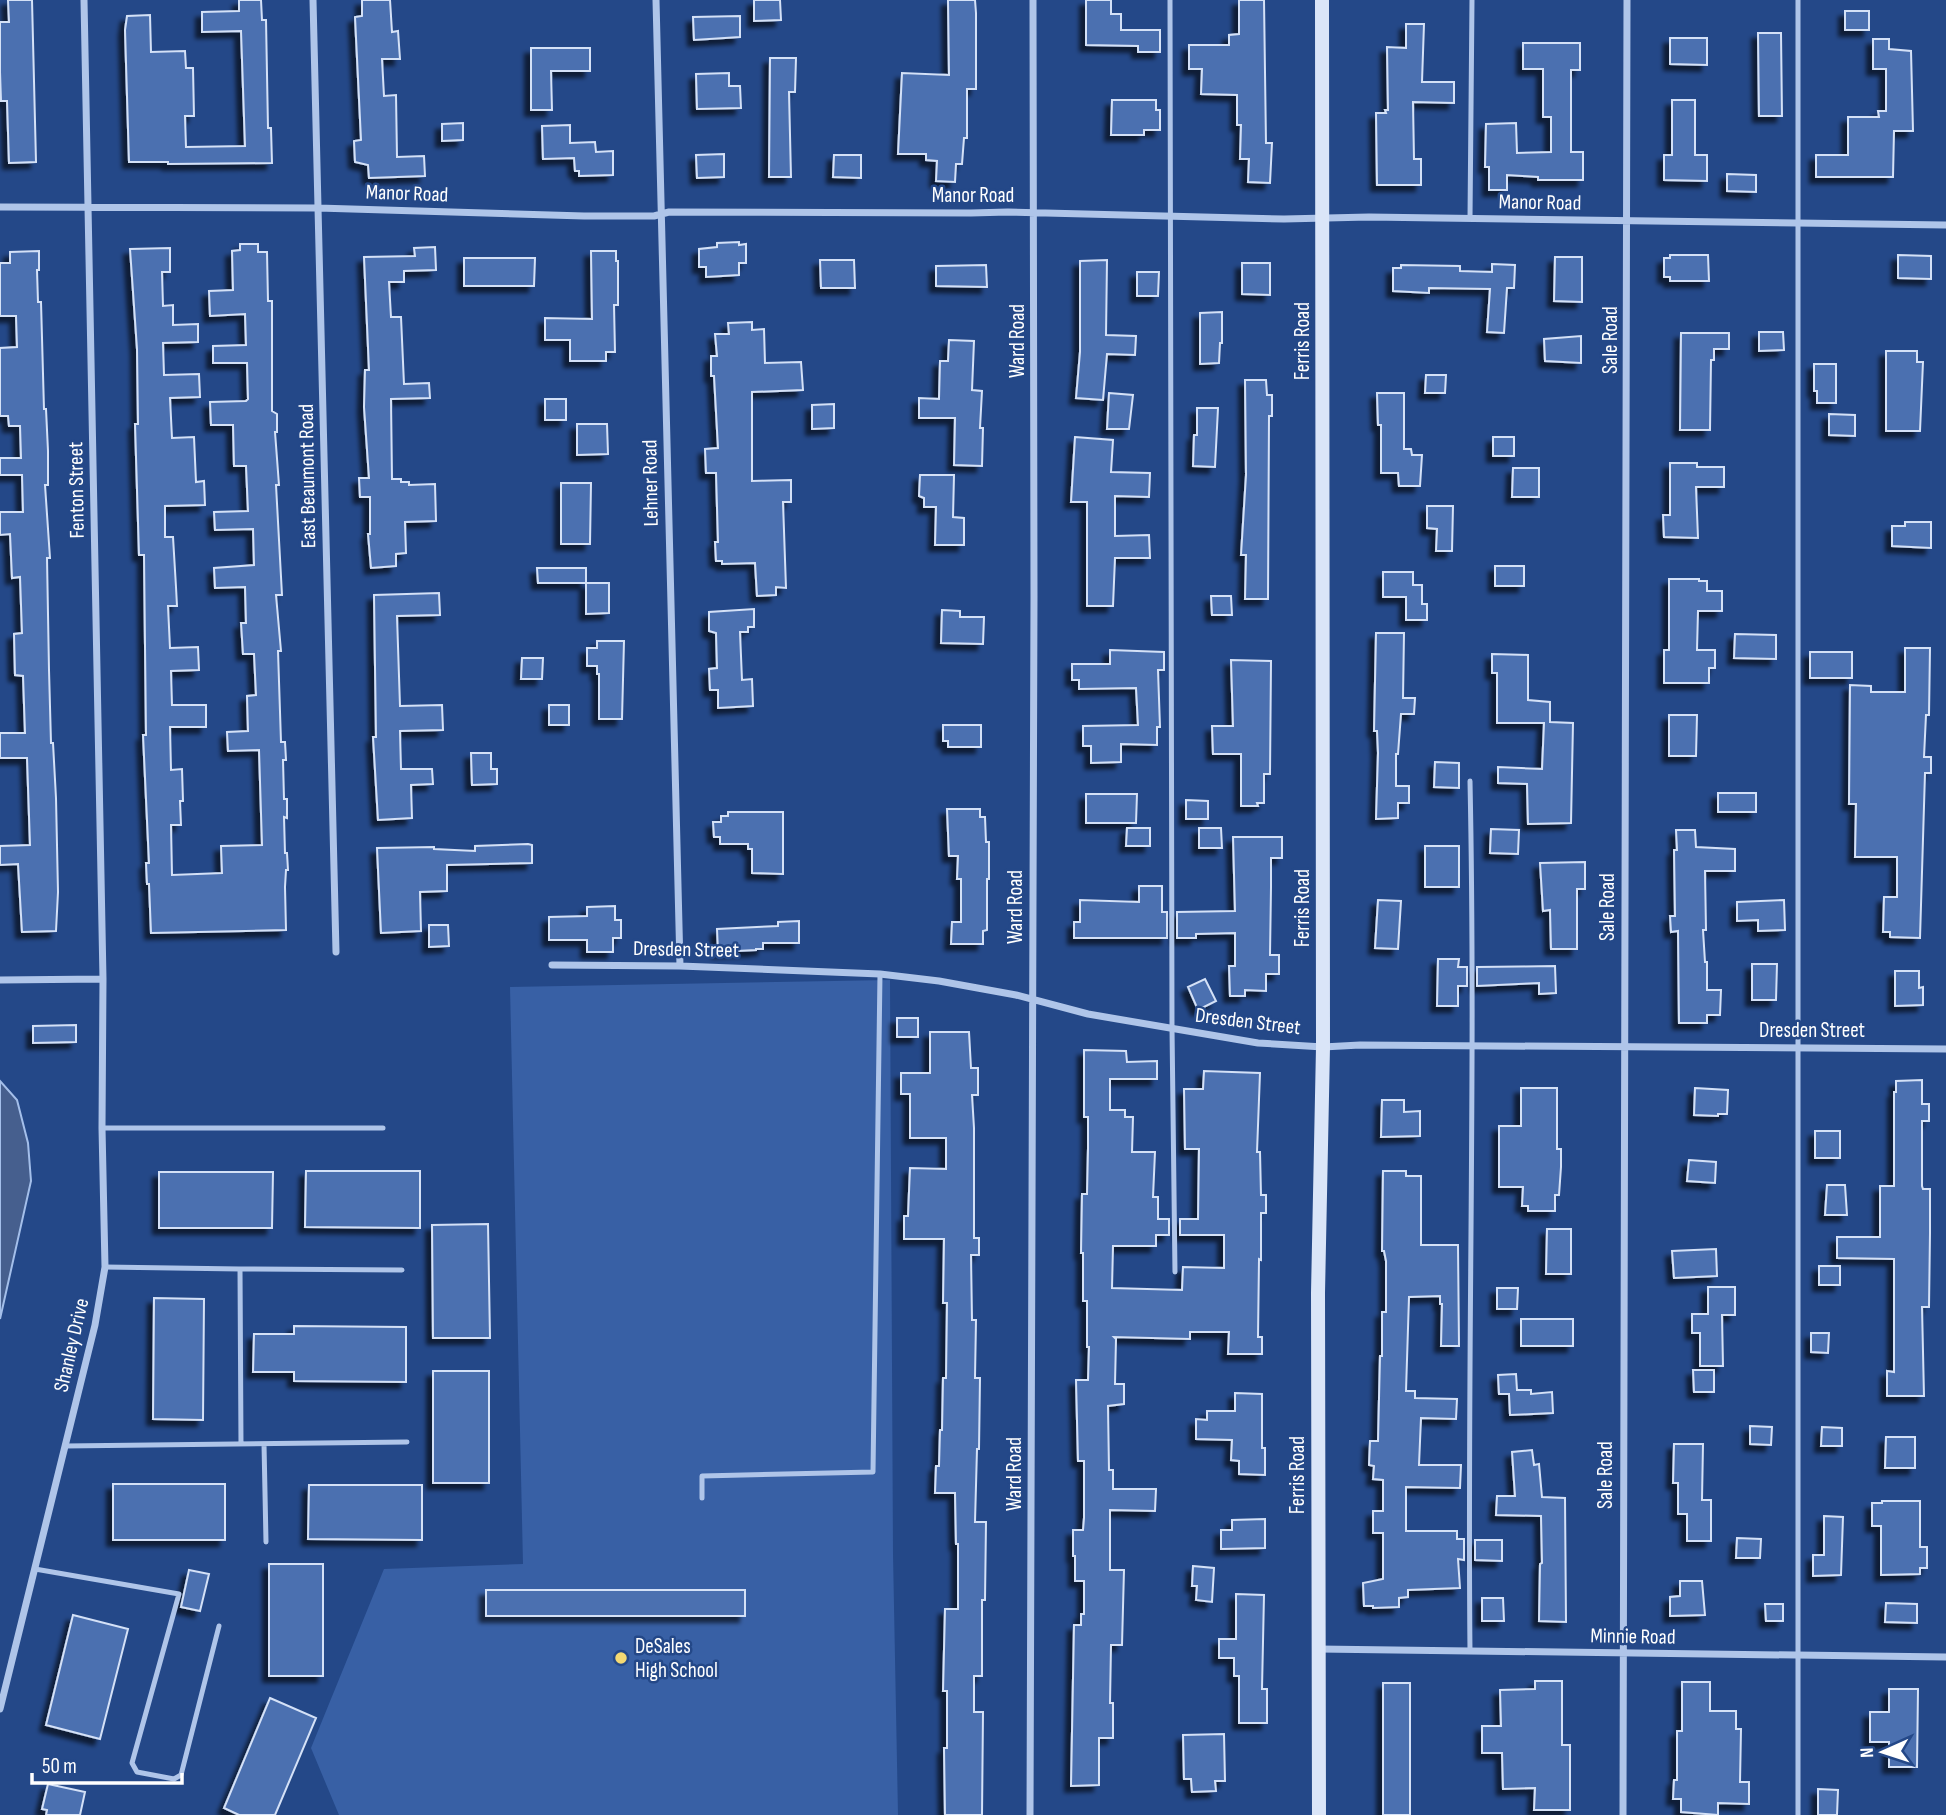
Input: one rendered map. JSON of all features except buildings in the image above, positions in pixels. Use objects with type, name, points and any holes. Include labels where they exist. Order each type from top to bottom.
[{"type":"main road","name":"Ferris Road","points":[[1320,1815],[1318,1293],[1322,1047],[1322,0]]},
{"type":"street","name":"Fenton Street","points":[[84,0],[103,979]]},
{"type":"street","name":"East Beaumont Road","points":[[313,0],[337,952]]},
{"type":"street","name":"Lehner Road","points":[[656,0],[680,966]]},
{"type":"street","name":"Ward Road","points":[[1030,1815],[1033,0]]},
{"type":"street","name":"Sale Road","points":[[1623,1815],[1627,0]]},
{"type":"street","name":"Manor Road","points":[[0,207],[318,208],[584,216],[1008,212],[1171,217],[1946,225]]},
{"type":"street","name":"Dresden Street","points":[[552,965],[680,966],[880,974],[1016,995],[1088,1014],[1258,1043],[1322,1047],[1360,1045],[1946,1049]]},
{"type":"street","points":[[0,979],[103,979]]},
{"type":"street","name":"Shanley Drive","points":[[0,1709],[95,1325],[105,1267],[103,979]]},
{"type":"street","name":"Minnie Road","points":[[1319,1649],[1946,1657]]},
{"type":"lane","points":[[1170,0],[1175,1272]]},
{"type":"lane","points":[[1470,218],[1472,0]]},
{"type":"lane","points":[[1798,0],[1798,1815]]},
{"type":"lane","points":[[1470,781],[1473,1191],[1469,1421],[1470,1651]]},
{"type":"lane","points":[[702,1498],[702,1476],[873,1472],[880,974]]},
{"type":"lane","points":[[102,1128],[383,1128]]},
{"type":"lane","points":[[105,1267],[402,1270]]},
{"type":"lane","points":[[240,1269],[241,1444]]},
{"type":"lane","points":[[65,1446],[407,1443]]},
{"type":"lane","points":[[264,1444],[266,1542]]},
{"type":"lane","points":[[35,1569],[178,1594],[132,1763],[137,1772],[174,1779],[181,1774],[219,1626]]},
{"type":"shaded area","points":[[890,980],[893,1554],[898,1815],[339,1815],[311,1748],[384,1569],[523,1564],[510,987]]},
{"type":"shaded area","points":[[0,1081],[17,1100],[28,1143],[31,1181],[0,1319]]},
{"type":"place","name":"DeSales High School","points":[[621,1658]]}]
